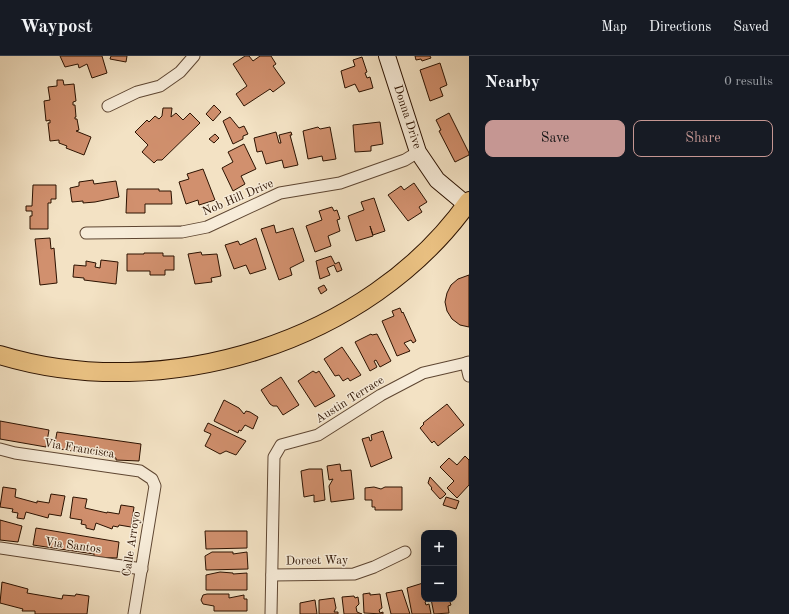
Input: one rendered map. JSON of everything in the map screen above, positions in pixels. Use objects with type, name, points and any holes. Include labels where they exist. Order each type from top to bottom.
[{"type":"main road","points":[[0,354],[72,369],[118,372],[156,370],[208,363],[241,356],[275,345],[328,321],[365,300],[421,256],[448,228],[468,204]]},
{"type":"street","points":[[108,106],[137,92],[160,86],[180,72],[194,56]]},
{"type":"street","name":"Donna Drive","points":[[387,56],[418,152],[436,180],[468,204]]},
{"type":"street","name":"Nob Hill Drive","points":[[86,233],[182,232],[207,227],[280,193],[340,183],[405,160],[418,152]]},
{"type":"street","points":[[467,362],[469,376]]},
{"type":"street","name":"Austin Terrace","points":[[271,614],[274,457],[281,445],[318,435],[381,395],[423,373],[467,362]]},
{"type":"street","name":"Via Francisca","points":[[0,449],[15,453],[140,472],[152,479]]},
{"type":"street","name":"Calle Arroyo","points":[[134,614],[155,486],[152,479]]},
{"type":"street","name":"Via Santos","points":[[0,548],[142,569]]},
{"type":"street","name":"Doreet Way","points":[[272,575],[354,574],[374,568],[405,552]]},
{"type":"building","points":[[60,56],[102,56],[107,73],[92,78],[87,64],[79,68],[78,64],[65,67]]},
{"type":"building","points":[[111,56],[127,56],[126,62],[110,59]]},
{"type":"building","points":[[245,56],[249,56],[253,61],[260,56],[271,56],[276,64],[273,66],[285,83],[273,92],[270,89],[244,106],[236,94],[247,86],[233,64]]},
{"type":"building","points":[[415,56],[430,56],[431,58],[422,61],[421,59],[416,60]]},
{"type":"building","points":[[362,57],[367,72],[365,73],[367,78],[370,77],[373,88],[359,92],[355,84],[345,88],[341,71],[355,66],[353,60]]},
{"type":"building","points":[[440,63],[447,85],[440,88],[443,96],[430,101],[420,70]]},
{"type":"building","points":[[57,80],[63,80],[64,85],[74,84],[76,101],[73,102],[73,105],[75,105],[75,119],[77,119],[79,130],[76,131],[91,137],[84,155],[66,148],[67,146],[59,143],[59,140],[50,141],[48,123],[50,123],[50,120],[46,121],[44,101],[50,100],[48,87],[57,86]]},
{"type":"building","points":[[214,105],[221,112],[213,121],[206,114]]},
{"type":"building","points":[[163,108],[172,108],[171,117],[176,113],[183,120],[190,113],[200,123],[162,160],[157,160],[154,163],[142,152],[148,145],[135,132],[147,120],[149,122],[155,116],[159,119],[162,116]]},
{"type":"building","points":[[449,113],[469,153],[469,155],[455,162],[439,131],[441,130],[436,120]]},
{"type":"building","points":[[230,117],[239,128],[244,126],[248,134],[243,136],[243,139],[233,144],[223,121]]},
{"type":"building","points":[[380,122],[383,144],[371,146],[371,151],[355,152],[353,125]]},
{"type":"building","points":[[318,127],[320,129],[330,127],[336,159],[323,161],[322,156],[308,159],[303,131]]},
{"type":"building","points":[[276,132],[279,143],[281,143],[279,135],[291,132],[292,135],[290,135],[298,165],[284,168],[282,160],[266,164],[262,151],[257,152],[254,138]]},
{"type":"building","points":[[215,134],[219,138],[214,143],[209,139]]},
{"type":"building","points":[[244,144],[256,169],[241,176],[245,184],[233,191],[222,168],[233,162],[228,152]]},
{"type":"building","points":[[203,169],[215,200],[199,205],[198,200],[186,204],[179,182],[189,179],[187,174]]},
{"type":"building","points":[[93,180],[94,184],[116,181],[119,197],[95,202],[72,202],[70,188],[79,186],[79,182]]},
{"type":"building","points":[[414,183],[427,202],[419,207],[422,212],[408,221],[388,195],[401,186],[404,190]]},
{"type":"building","points":[[33,185],[56,185],[56,199],[51,199],[51,203],[48,203],[48,229],[30,229],[30,216],[32,216],[32,211],[26,211],[26,206],[32,206]]},
{"type":"building","points":[[127,189],[159,189],[159,191],[171,191],[172,204],[145,204],[145,213],[126,213]]},
{"type":"building","points":[[374,198],[385,231],[373,235],[370,226],[373,236],[356,241],[348,216],[364,210],[361,202]]},
{"type":"building","points":[[332,207],[334,211],[337,210],[340,219],[337,220],[340,231],[328,236],[331,246],[315,252],[306,226],[322,220],[319,211]]},
{"type":"building","points":[[274,225],[276,233],[293,228],[304,261],[290,268],[292,275],[279,280],[261,229]]},
{"type":"building","points":[[50,238],[51,249],[54,248],[57,283],[40,285],[35,239]]},
{"type":"building","points":[[256,238],[266,269],[250,274],[246,265],[234,269],[225,245],[238,241],[240,245]]},
{"type":"building","points":[[201,252],[202,255],[217,254],[221,276],[211,278],[212,282],[195,284],[188,254]]},
{"type":"building","points":[[163,253],[163,256],[174,256],[174,270],[165,270],[165,275],[150,275],[150,271],[127,271],[127,254]]},
{"type":"building","points":[[331,256],[335,264],[339,262],[342,270],[337,272],[334,265],[327,268],[330,275],[320,279],[316,261]]},
{"type":"building","points":[[101,260],[118,262],[116,284],[73,277],[74,265],[86,266],[86,261],[96,263],[95,267],[100,268]]},
{"type":"building","points":[[469,275],[469,327],[460,325],[452,319],[447,311],[445,302],[451,285],[458,279]]},
{"type":"building","points":[[324,285],[327,290],[321,294],[318,288]]},
{"type":"building","points":[[400,308],[416,341],[413,343],[411,340],[404,343],[410,351],[397,356],[382,321],[394,316],[392,311]]},
{"type":"building","points":[[371,334],[377,334],[391,361],[380,367],[376,360],[374,361],[377,367],[370,371],[355,342]]},
{"type":"building","points":[[342,347],[361,375],[350,381],[348,378],[343,381],[339,375],[335,376],[324,359]]},
{"type":"building","points":[[313,371],[316,373],[319,371],[335,396],[315,407],[298,381]]},
{"type":"building","points":[[281,377],[299,405],[283,415],[277,406],[270,404],[261,390]]},
{"type":"building","points":[[224,400],[239,408],[244,414],[246,411],[258,417],[253,429],[245,425],[241,431],[239,430],[238,433],[214,421]]},
{"type":"building","points":[[447,404],[464,425],[438,446],[434,441],[432,443],[420,428],[424,424],[423,423]]},
{"type":"building","points":[[0,421],[49,430],[46,447],[0,439]]},
{"type":"building","points":[[208,423],[246,441],[236,455],[226,451],[220,454],[205,446],[211,434],[204,431]]},
{"type":"building","points":[[383,431],[392,458],[371,467],[362,439],[369,437],[370,441],[372,440],[371,435]]},
{"type":"building","points":[[57,432],[141,444],[139,461],[116,460],[116,458],[54,448]]},
{"type":"building","points":[[465,456],[469,460],[469,485],[457,498],[447,488],[454,481],[440,467],[449,458],[457,465]]},
{"type":"building","points":[[340,464],[341,471],[351,470],[354,499],[331,502],[329,486],[333,479],[329,480],[327,466]]},
{"type":"building","points":[[309,469],[322,469],[325,500],[314,502],[314,495],[304,497],[301,471]]},
{"type":"building","points":[[430,477],[446,494],[440,499],[428,483]]},
{"type":"building","points":[[3,487],[16,489],[15,497],[37,503],[37,501],[49,503],[51,494],[65,496],[61,516],[49,514],[48,518],[26,512],[24,519],[17,518],[18,513],[12,512],[13,509],[0,507]]},
{"type":"building","points":[[374,487],[381,489],[385,487],[402,487],[402,510],[375,510],[375,507],[372,507],[372,500],[365,500],[365,488]]},
{"type":"building","points":[[73,497],[87,499],[85,508],[107,513],[119,514],[121,505],[134,507],[131,527],[119,525],[118,527],[113,526],[112,529],[96,523],[94,530],[86,528],[86,525],[81,524],[82,520],[70,518]]},
{"type":"building","points":[[446,497],[459,501],[456,509],[443,505]]},
{"type":"building","points":[[0,520],[22,526],[18,542],[0,540]]},
{"type":"building","points":[[36,528],[119,542],[117,558],[94,557],[94,554],[33,545]]},
{"type":"building","points":[[205,531],[247,531],[247,548],[206,549]]},
{"type":"building","points":[[212,552],[233,552],[233,554],[247,552],[248,569],[206,570],[205,556]]},
{"type":"building","points":[[220,572],[233,574],[247,573],[247,590],[206,590],[206,575]]},
{"type":"building","points":[[2,582],[28,589],[27,593],[62,599],[63,595],[75,596],[76,594],[89,596],[87,614],[35,614],[35,611],[22,611],[23,609],[0,603]]},
{"type":"building","points":[[421,584],[421,602],[425,602],[426,605],[429,604],[431,614],[412,614],[407,588]]},
{"type":"building","points":[[402,590],[410,614],[391,614],[386,593]]},
{"type":"building","points":[[370,593],[370,595],[380,594],[382,608],[379,610],[380,613],[383,612],[383,614],[364,613],[363,594]]},
{"type":"building","points":[[229,594],[229,598],[244,595],[244,599],[247,599],[247,611],[214,611],[214,606],[203,604],[201,600],[203,595]]},
{"type":"building","points":[[354,596],[355,598],[358,597],[359,604],[356,607],[357,612],[362,614],[344,614],[342,597]]},
{"type":"building","points":[[334,598],[336,608],[334,612],[338,612],[338,614],[319,614],[319,600]]},
{"type":"building","points":[[315,600],[317,614],[300,614],[300,603]]},
{"type":"building","points":[[432,602],[450,602],[451,605],[448,606],[449,613],[434,614]]}]
